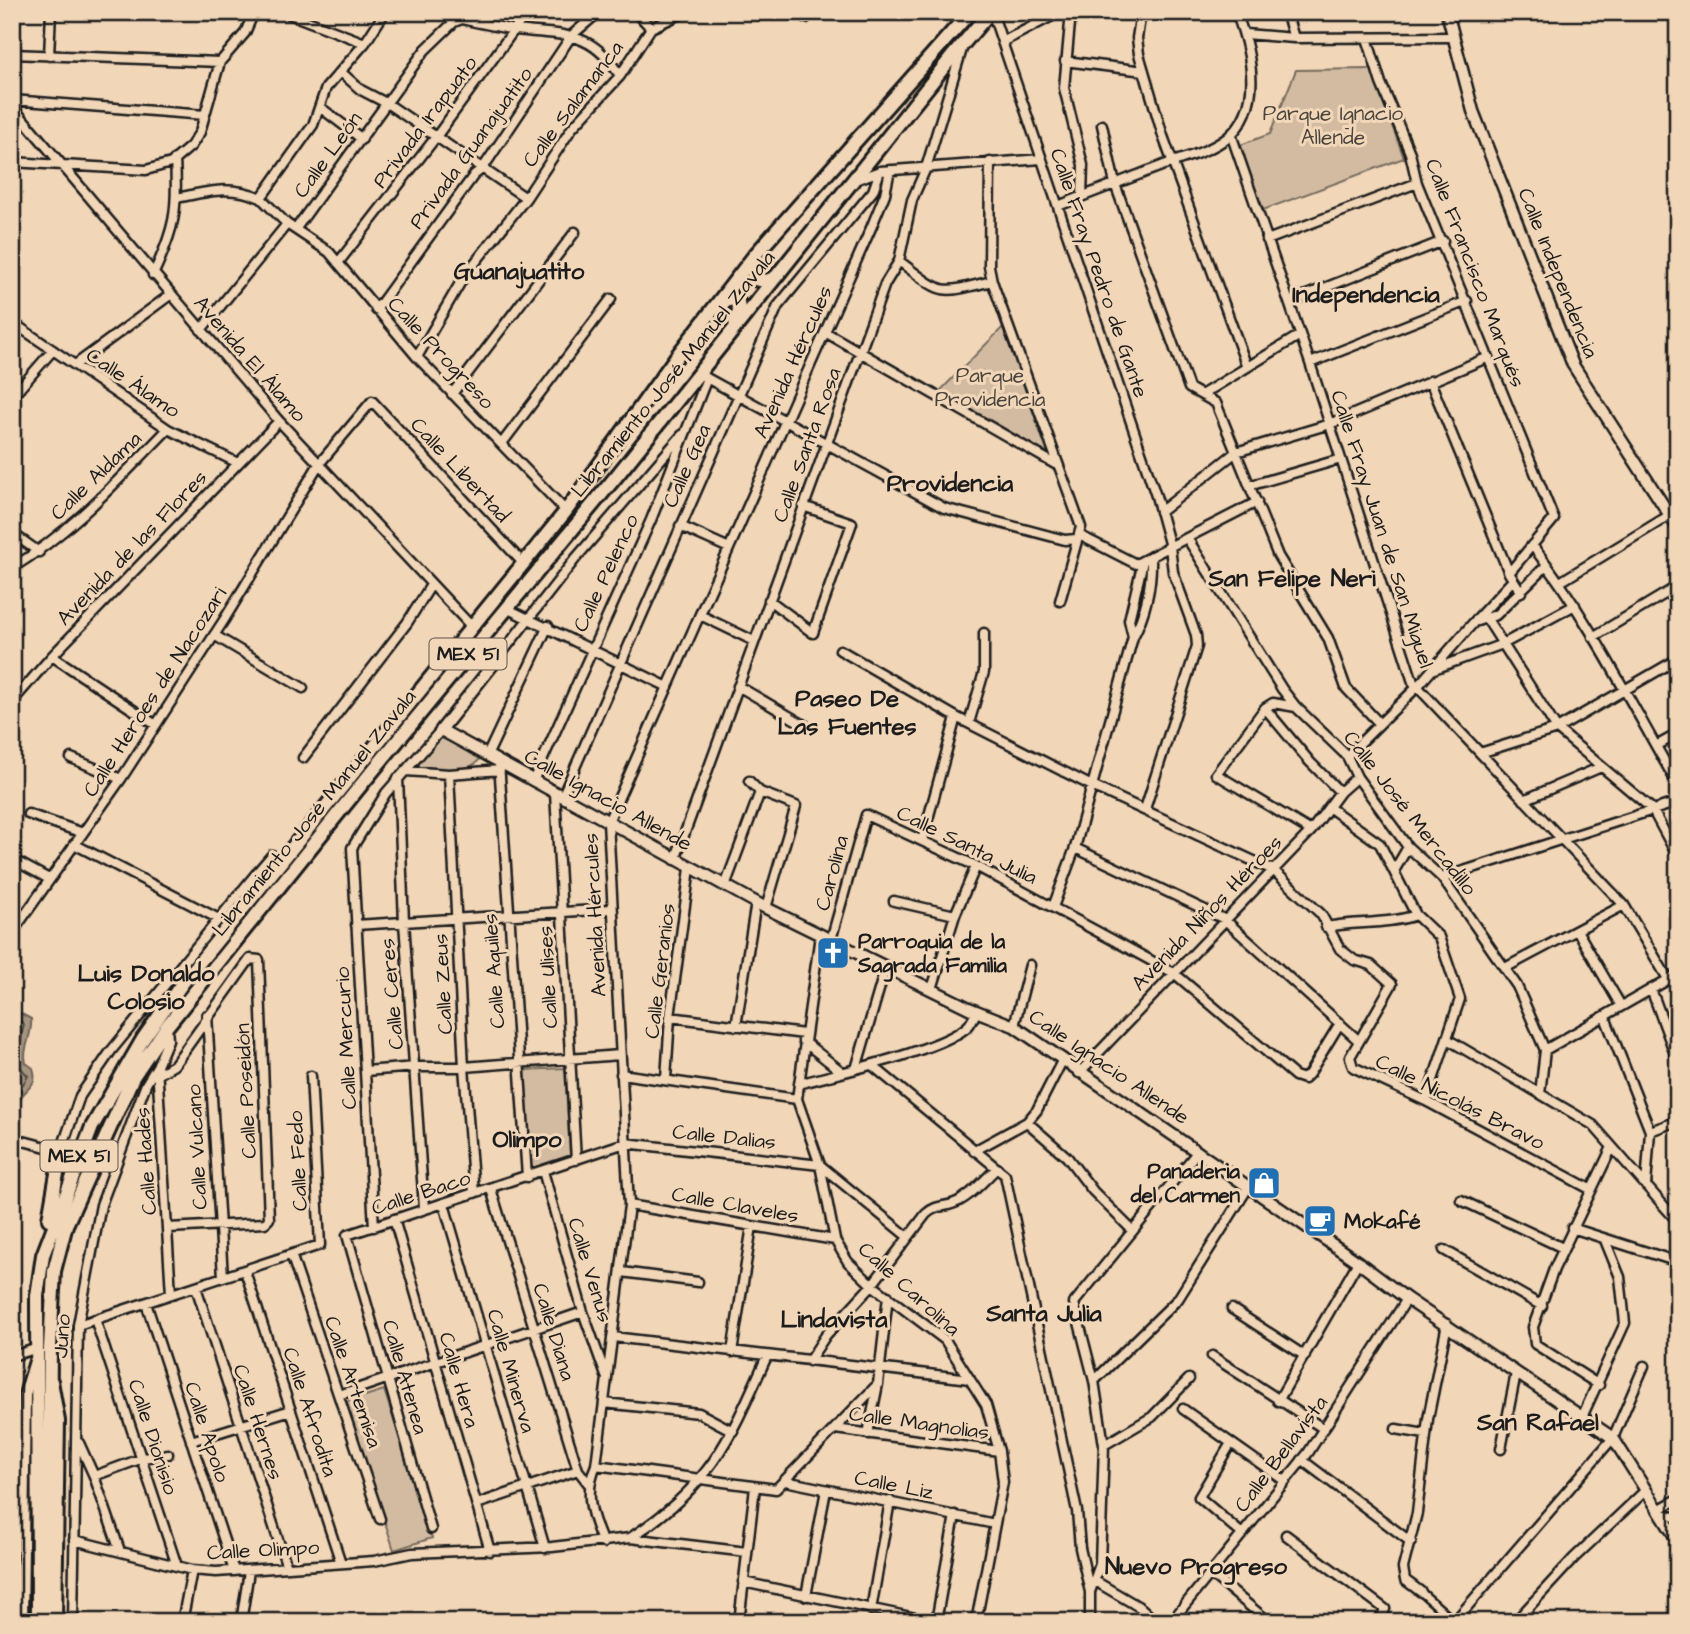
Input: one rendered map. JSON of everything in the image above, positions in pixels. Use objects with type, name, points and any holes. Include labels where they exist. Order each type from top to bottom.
[{"type":"main road","name":"Libramiento José Manuel Zavala","points":[[38,1622],[38,1406],[35,1355],[37,1296],[43,1255],[78,1157],[119,1078],[180,985],[276,859],[566,510],[755,255],[970,12]]},
{"type":"main road","name":"Libramiento José Manuel Zavala","points":[[48,1622],[50,1378],[54,1271],[66,1225],[133,1077],[167,1026],[506,608],[702,375],[733,329],[991,12]]},
{"type":"main road","points":[[755,255],[752,274],[754,279],[766,281],[778,276]]},
{"type":"main road","points":[[710,313],[730,299],[738,302],[740,311],[733,329]]},
{"type":"main road","points":[[43,1255],[61,1151]]},
{"type":"main road","points":[[22,1622],[26,1394],[35,1355]]},
{"type":"main road","points":[[50,1378],[56,1390],[60,1421],[56,1622]]},
{"type":"street","points":[[49,56],[51,12]]},
{"type":"street","points":[[284,12],[365,43]]},
{"type":"street","points":[[261,198],[313,125],[326,88],[342,73],[385,12]]},
{"type":"street","name":"Privada Irapuato","points":[[338,263],[517,30],[527,12]]},
{"type":"street","points":[[636,12],[651,27],[685,12]]},
{"type":"street","name":"Calle Fray Pedro de Gante","points":[[991,12],[1160,513],[1170,547],[1172,572],[1196,635],[1197,646],[1145,809]]},
{"type":"street","points":[[1002,42],[1059,12]]},
{"type":"street","points":[[1071,12],[1064,88],[1083,165],[1082,196]]},
{"type":"street","points":[[1141,12],[1137,38],[1143,71],[1171,162],[1247,367]]},
{"type":"street","points":[[1058,206],[1203,150],[1231,134],[1241,123],[1251,87],[1251,56],[1236,12]]},
{"type":"street","points":[[1286,12],[1294,38]]},
{"type":"street","name":"Calle Independencia","points":[[1447,12],[1473,111],[1573,365],[1678,528]]},
{"type":"street","points":[[12,162],[146,170],[175,159],[191,146],[200,132],[220,62],[240,41],[252,13]]},
{"type":"street","name":"Privada Guanajuatito","points":[[376,310],[474,175],[483,169],[572,35],[596,13]]},
{"type":"street","name":"Calle León","points":[[297,227],[425,50],[454,22],[462,19],[517,30]]},
{"type":"street","name":"Calle Salamanca","points":[[417,357],[463,278],[526,198],[572,128],[620,76],[651,27]]},
{"type":"street","points":[[517,30],[572,35],[609,58],[620,76]]},
{"type":"street","points":[[1245,34],[1294,38],[1453,37]]},
{"type":"street","name":"Calle Francisco Marqués","points":[[1367,38],[1381,83],[1410,153],[1417,183],[1443,241],[1554,519],[1532,545]]},
{"type":"street","name":"Calle Santa Rosa","points":[[675,860],[885,284],[899,261],[912,200],[926,167],[965,41]]},
{"type":"street","points":[[12,54],[220,62]]},
{"type":"street","points":[[1065,61],[1143,71]]},
{"type":"street","name":"Calle Salamanca","points":[[342,73],[360,90],[388,104],[526,198]]},
{"type":"street","points":[[12,100],[205,115]]},
{"type":"street","name":"Avenida El Álamo","points":[[12,106],[279,421],[471,626]]},
{"type":"street","points":[[321,108],[362,139]]},
{"type":"street","points":[[1102,125],[1115,184],[1189,388],[1216,403],[1252,485],[1278,556],[1328,638],[1346,688],[1378,722]]},
{"type":"street","name":"Calle Fray Juan de San Miguel","points":[[1231,134],[1310,363],[1413,681],[1624,905],[1668,979]]},
{"type":"street","points":[[153,275],[172,234],[177,198],[175,159]]},
{"type":"street","points":[[852,181],[885,170],[1042,159]]},
{"type":"street","points":[[990,162],[989,266],[992,281],[1055,464],[1081,527],[1060,601]]},
{"type":"street","name":"Avenida Hércules","points":[[588,1483],[596,1465],[629,1205],[608,822],[885,194],[885,170]]},
{"type":"street","name":"Calle Gea","points":[[558,795],[620,663],[778,306],[873,191],[885,170]]},
{"type":"street","points":[[1267,240],[1417,183]]},
{"type":"street","points":[[177,198],[216,190],[241,190],[261,198],[287,224]]},
{"type":"street","name":"Calle León","points":[[201,330],[287,224]]},
{"type":"street","name":"Calle Progreso","points":[[287,224],[297,227],[329,252],[417,357],[503,442],[566,510]]},
{"type":"street","points":[[452,394],[575,232]]},
{"type":"street","points":[[1289,302],[1443,241]]},
{"type":"street","points":[[899,261],[939,290],[950,293],[992,281]]},
{"type":"street","points":[[75,365],[170,295]]},
{"type":"street","points":[[503,442],[611,299]]},
{"type":"street","points":[[1310,363],[1467,301]]},
{"type":"street","name":"Calle Álamo","points":[[12,322],[169,429],[239,463]]},
{"type":"street","points":[[825,332],[1055,464]]},
{"type":"street","points":[[1203,394],[1300,335]]},
{"type":"street","points":[[12,397],[53,349]]},
{"type":"street","points":[[1160,513],[1236,453],[1330,425],[1489,357]]},
{"type":"street","points":[[702,375],[825,445],[944,508],[1065,540],[1077,537],[1136,564],[1257,502]]},
{"type":"street","name":"Calle Pelenco","points":[[533,781],[651,520],[686,430],[702,375]]},
{"type":"street","points":[[1430,381],[1511,577],[1521,592]]},
{"type":"street","name":"Calle Heroes de Nacozari","points":[[12,933],[121,779],[214,635],[319,464],[372,401]]},
{"type":"street","name":"Calle Libertad","points":[[372,401],[523,563]]},
{"type":"street","name":"Avenida de las Flores","points":[[12,702],[52,656],[279,421]]},
{"type":"street","name":"Calle Aldama","points":[[12,568],[39,552],[77,522],[169,429]]},
{"type":"street","points":[[398,778],[441,730],[576,558],[686,430]]},
{"type":"street","points":[[1252,485],[1341,459]]},
{"type":"street","points":[[769,600],[813,633],[852,523],[803,506]]},
{"type":"street","points":[[1560,582],[1670,516]]},
{"type":"street","points":[[680,526],[729,548]]},
{"type":"street","points":[[12,533],[39,552]]},
{"type":"street","name":"Calle José Mercadillo","points":[[1187,538],[1296,707],[1347,756],[1357,777],[1408,847],[1442,878],[1517,986],[1545,1050]]},
{"type":"street","points":[[1347,756],[1378,722],[1418,687],[1511,577],[1532,545],[1560,582],[1627,690],[1678,785]]},
{"type":"street","points":[[1053,907],[1075,848],[1133,637],[1142,619],[1152,579],[1152,556]]},
{"type":"street","points":[[1133,637],[1129,620],[1143,561]]},
{"type":"street","points":[[1474,622],[1496,615],[1547,565]]},
{"type":"street","points":[[303,758],[407,623],[431,584]]},
{"type":"street","points":[[1593,637],[1678,586]]},
{"type":"street","points":[[1431,670],[1503,643],[1575,605]]},
{"type":"street","points":[[506,608],[548,626],[668,687]]},
{"type":"street","points":[[699,615],[754,641]]},
{"type":"street","points":[[1487,619],[1557,729],[1652,809],[1678,857]]},
{"type":"street","points":[[487,756],[548,626]]},
{"type":"street","points":[[970,723],[984,672],[984,633]]},
{"type":"street","points":[[214,635],[303,688]]},
{"type":"street","points":[[481,639],[495,662]]},
{"type":"street","points":[[840,650],[956,717],[1092,786],[1273,870],[1321,915],[1340,949],[1354,960],[1371,965],[1392,985],[1359,1041]]},
{"type":"street","points":[[52,656],[156,725]]},
{"type":"street","points":[[1480,753],[1557,729],[1678,659]]},
{"type":"street","points":[[738,686],[806,726]]},
{"type":"street","points":[[1296,707],[1273,703],[1265,708],[1216,774],[1311,831]]},
{"type":"street","points":[[1265,708],[1310,762],[1340,792]]},
{"type":"street","points":[[922,841],[956,717]]},
{"type":"street","name":"Calle Ignacio Allende","points":[[441,730],[500,766],[533,781],[761,905],[977,1011],[1014,1026],[1079,1073],[1249,1186],[1407,1299],[1613,1438],[1678,1541]]},
{"type":"street","points":[[1656,746],[1678,734]]},
{"type":"street","points":[[71,758],[121,779]]},
{"type":"street","points":[[406,771],[449,774],[500,766]]},
{"type":"street","name":"Calle Aquiles","points":[[500,766],[527,1177]]},
{"type":"street","points":[[1524,800],[1601,768]]},
{"type":"street","name":"Calle Zeus","points":[[449,774],[464,1067],[474,1193]]},
{"type":"street","name":"Avenida Niños Héroes","points":[[1079,1073],[1311,831],[1340,792],[1357,777]]},
{"type":"street","name":"Calle Mercurio","points":[[374,1227],[352,848],[398,778]]},
{"type":"street","name":"Calle Ceres","points":[[398,778],[404,922],[424,1208]]},
{"type":"street","points":[[737,1026],[761,905],[796,806],[760,792],[749,781]]},
{"type":"street","points":[[725,886],[760,792]]},
{"type":"street","name":"Calle Ulises","points":[[558,795],[561,912],[576,1160]]},
{"type":"street","points":[[1442,878],[1678,802]]},
{"type":"street","points":[[1329,808],[1380,844],[1416,915],[1439,937],[1460,999],[1426,1101]]},
{"type":"street","points":[[28,814],[83,834]]},
{"type":"street","name":"Calle Santa Julia","points":[[866,815],[976,866],[1174,973],[1295,1076],[1304,1079],[1340,1023]]},
{"type":"street","name":"Carolina","points":[[831,940],[866,815]]},
{"type":"street","points":[[74,844],[217,918]]},
{"type":"street","points":[[1394,871],[1408,847]]},
{"type":"street","name":"Calle Nicolás Bravo","points":[[1075,848],[1224,919],[1359,1041],[1350,1057],[1353,1067],[1426,1101],[1590,1189]]},
{"type":"street","points":[[12,859],[49,879]]},
{"type":"street","points":[[12,1138],[61,1151],[80,1096],[103,1062],[217,918],[276,859]]},
{"type":"street","points":[[932,989],[955,915],[976,866]]},
{"type":"street","name":"Calle Geranios","points":[[666,1079],[670,1017],[690,868]]},
{"type":"street","points":[[894,901],[955,915]]},
{"type":"street","points":[[1504,968],[1578,932],[1624,905]]},
{"type":"street","points":[[356,925],[611,909]]},
{"type":"street","points":[[1326,927],[1350,922],[1401,920],[1416,915]]},
{"type":"street","points":[[1578,932],[1621,1006]]},
{"type":"street","name":"Calle Carolina","points":[[820,935],[797,1099],[820,1165],[835,1240],[848,1262],[872,1285],[945,1340],[986,1405],[999,1451],[1003,1482],[976,1622]]},
{"type":"street","name":"Calle Poseidón","points":[[207,1015],[250,959],[258,960],[261,1080],[270,1210],[265,1223],[219,1225]]},
{"type":"street","points":[[1014,1026],[1030,965]]},
{"type":"street","points":[[856,1069],[886,966]]},
{"type":"street","points":[[1540,1094],[1545,1050],[1678,974]]},
{"type":"street","points":[[1651,989],[1678,1062]]},
{"type":"street","points":[[799,1083],[873,1066],[954,1035],[968,1026],[977,1011]]},
{"type":"street","points":[[157,1070],[174,1065],[207,1015]]},
{"type":"street","name":"Calle Vulcano","points":[[207,1015],[223,1277]]},
{"type":"street","points":[[670,1017],[804,1038],[842,1072]]},
{"type":"street","points":[[1605,1017],[1650,1131],[1646,1186]]},
{"type":"street","name":"Calle Hades","points":[[167,1026],[167,1040],[157,1070],[171,1294]]},
{"type":"street","points":[[1447,1039],[1593,1125],[1678,1222]]},
{"type":"street","points":[[365,1071],[518,1064],[620,1055]]},
{"type":"street","points":[[974,1150],[1027,1122],[1037,1110],[1062,1061]]},
{"type":"street","points":[[873,1066],[1005,1175],[1077,1511],[1080,1548],[1090,1591],[1090,1622]]},
{"type":"street","name":"Juno","points":[[73,1622],[78,1325],[101,1205],[146,1084],[157,1070]]},
{"type":"street","points":[[621,1074],[797,1099]]},
{"type":"street","name":"Calle Fedo","points":[[292,1257],[320,1245],[311,1076]]},
{"type":"street","points":[[1650,1131],[1678,1121]]},
{"type":"street","points":[[1027,1122],[1067,1157],[1093,1191],[1132,1230]]},
{"type":"street","name":"Calle Baco","points":[[347,1235],[625,1143]]},
{"type":"street","name":"Calle Dalias","points":[[625,1143],[820,1165]]},
{"type":"street","points":[[1599,1385],[1535,1345],[1533,1327],[1563,1248],[1612,1147]]},
{"type":"street","points":[[1090,1591],[1100,1564],[1104,1445],[1094,1381],[1074,1303],[1198,1151]]},
{"type":"street","points":[[820,1165],[908,1237]]},
{"type":"street","points":[[809,1361],[826,1335],[872,1285],[934,1206],[954,1204],[965,1198],[997,1168]]},
{"type":"street","name":"Calle Venus","points":[[543,1171],[583,1312],[607,1378]]},
{"type":"street","points":[[1094,1381],[1178,1299],[1249,1186]]},
{"type":"street","name":"Calle Diana","points":[[491,1189],[578,1470],[588,1483]]},
{"type":"street","points":[[1461,1200],[1563,1248]]},
{"type":"street","name":"Calle Minerva","points":[[444,1203],[545,1548]]},
{"type":"street","name":"Calle Claveles","points":[[629,1205],[835,1240]]},
{"type":"street","name":"Calle Hera","points":[[394,1219],[490,1550]]},
{"type":"street","points":[[168,1228],[219,1225]]},
{"type":"street","points":[[732,1352],[752,1226]]},
{"type":"street","points":[[1572,1228],[1678,1262]]},
{"type":"street","name":"Calle Atenea","points":[[347,1235],[431,1529]]},
{"type":"street","points":[[1582,1417],[1599,1385],[1625,1323],[1620,1277],[1605,1240]]},
{"type":"street","points":[[1444,1250],[1542,1306]]},
{"type":"street","points":[[78,1325],[292,1257]]},
{"type":"street","name":"Calle Artemisa","points":[[292,1257],[380,1519]]},
{"type":"street","points":[[1279,1401],[1358,1262]]},
{"type":"street","name":"Calle Afrodita","points":[[245,1271],[341,1563]]},
{"type":"street","points":[[622,1272],[698,1282]]},
{"type":"street","name":"Calle Hernes","points":[[196,1287],[287,1567]]},
{"type":"street","points":[[868,1434],[878,1384],[888,1297]]},
{"type":"street","name":"Calle Bellavista","points":[[1171,1622],[1303,1460],[1407,1299]]},
{"type":"street","name":"Calle Apolo","points":[[146,1303],[234,1571]]},
{"type":"street","points":[[1232,1309],[1304,1356]]},
{"type":"street","points":[[339,1395],[583,1312]]},
{"type":"street","name":"Calle Dionisio","points":[[95,1319],[177,1566]]},
{"type":"street","points":[[1447,1324],[1425,1434],[1417,1513],[1403,1574],[1454,1621],[1613,1438],[1644,1366]]},
{"type":"street","points":[[613,1337],[970,1379]]},
{"type":"street","points":[[12,1356],[35,1355]]},
{"type":"street","points":[[630,1538],[668,1513],[702,1479],[733,1431],[767,1356]]},
{"type":"street","points":[[1212,1356],[1324,1429]]},
{"type":"street","points":[[1501,1449],[1516,1373]]},
{"type":"street","points":[[1104,1445],[1152,1417],[1189,1379]]},
{"type":"street","points":[[596,1465],[776,1489],[878,1384]]},
{"type":"street","points":[[604,1403],[699,1413],[733,1431]]},
{"type":"street","points":[[1183,1409],[1285,1481]]},
{"type":"street","points":[[191,1441],[291,1410]]},
{"type":"street","name":"Calle Magnolias","points":[[835,1429],[999,1451]]},
{"type":"street","points":[[1396,1429],[1425,1434]]},
{"type":"street","points":[[77,1439],[94,1476],[120,1551]]},
{"type":"street","points":[[1231,1443],[1199,1497],[1242,1534]]},
{"type":"street","points":[[94,1476],[143,1458],[168,1454]]},
{"type":"street","points":[[1303,1460],[1411,1542]]},
{"type":"street","points":[[477,1504],[578,1470]]},
{"type":"street","name":"Calle Liz","points":[[785,1482],[995,1524]]},
{"type":"street","points":[[588,1483],[593,1520],[603,1543]]},
{"type":"street","points":[[739,1622],[755,1487]]},
{"type":"street","points":[[806,1596],[826,1490]]},
{"type":"street","points":[[1515,1622],[1574,1558],[1646,1490]]},
{"type":"street","points":[[1659,1511],[1678,1499]]},
{"type":"street","points":[[871,1610],[890,1502]]},
{"type":"street","points":[[1659,1511],[1678,1518]]},
{"type":"street","points":[[743,1582],[935,1622],[955,1514]]},
{"type":"street","points":[[1286,1535],[1385,1609],[1385,1615],[1380,1622]]},
{"type":"street","points":[[490,1550],[545,1548],[630,1538],[747,1552]]},
{"type":"street","name":"Calle Olimpo","points":[[74,1540],[192,1570],[249,1571],[374,1561],[412,1553],[490,1550]]},
{"type":"street","points":[[183,1617],[192,1570]]},
{"type":"street","points":[[241,1622],[249,1571]]},
{"type":"street","points":[[1210,1573],[1269,1622]]},
{"type":"street","points":[[1095,1581],[1141,1608],[1156,1622]]},
{"type":"green space","name":"Parque Ignacio Allende","points":[[1371,69],[1404,158],[1263,210],[1240,145],[1270,134],[1296,70]]},
{"type":"green space","name":"Parque Providencia","points":[[1003,327],[1049,457],[938,393]]},
{"type":"green space","points":[[440,736],[481,757],[476,763],[460,769],[413,767]]},
{"type":"green space","points":[[565,1068],[570,1157],[529,1172],[524,1070]]},
{"type":"green space","points":[[384,1390],[432,1538],[394,1550],[346,1402]]},
{"type":"water","points":[[12,1009],[31,1019],[25,1057],[26,1063],[33,1068],[35,1078],[20,1098],[12,1117]]},
{"type":"place","name":"Parroquia de la Sagrada Familia","points":[[833,953]]},
{"type":"place","name":"Panaderia del Carmen","points":[[1264,1183]]},
{"type":"place","name":"Mokafé","points":[[1320,1221]]},
{"type":"district","name":"Guanajuatito","points":[[519,272]]},
{"type":"district","name":"Independencia","points":[[1366,295]]},
{"type":"district","name":"Providencia","points":[[950,484]]},
{"type":"district","name":"San Felipe Neri","points":[[1292,579]]},
{"type":"district","name":"Paseo De Las Fuentes","points":[[847,713]]},
{"type":"district","name":"Luis Donaldo Colosio","points":[[146,988]]},
{"type":"district","name":"Olimpo","points":[[527,1140]]},
{"type":"district","name":"Santa Julia","points":[[1044,1314]]},
{"type":"district","name":"Lindavista","points":[[834,1320]]},
{"type":"district","name":"San Rafael","points":[[1538,1423]]},
{"type":"district","name":"Nuevo Progreso","points":[[1196,1567]]}]
